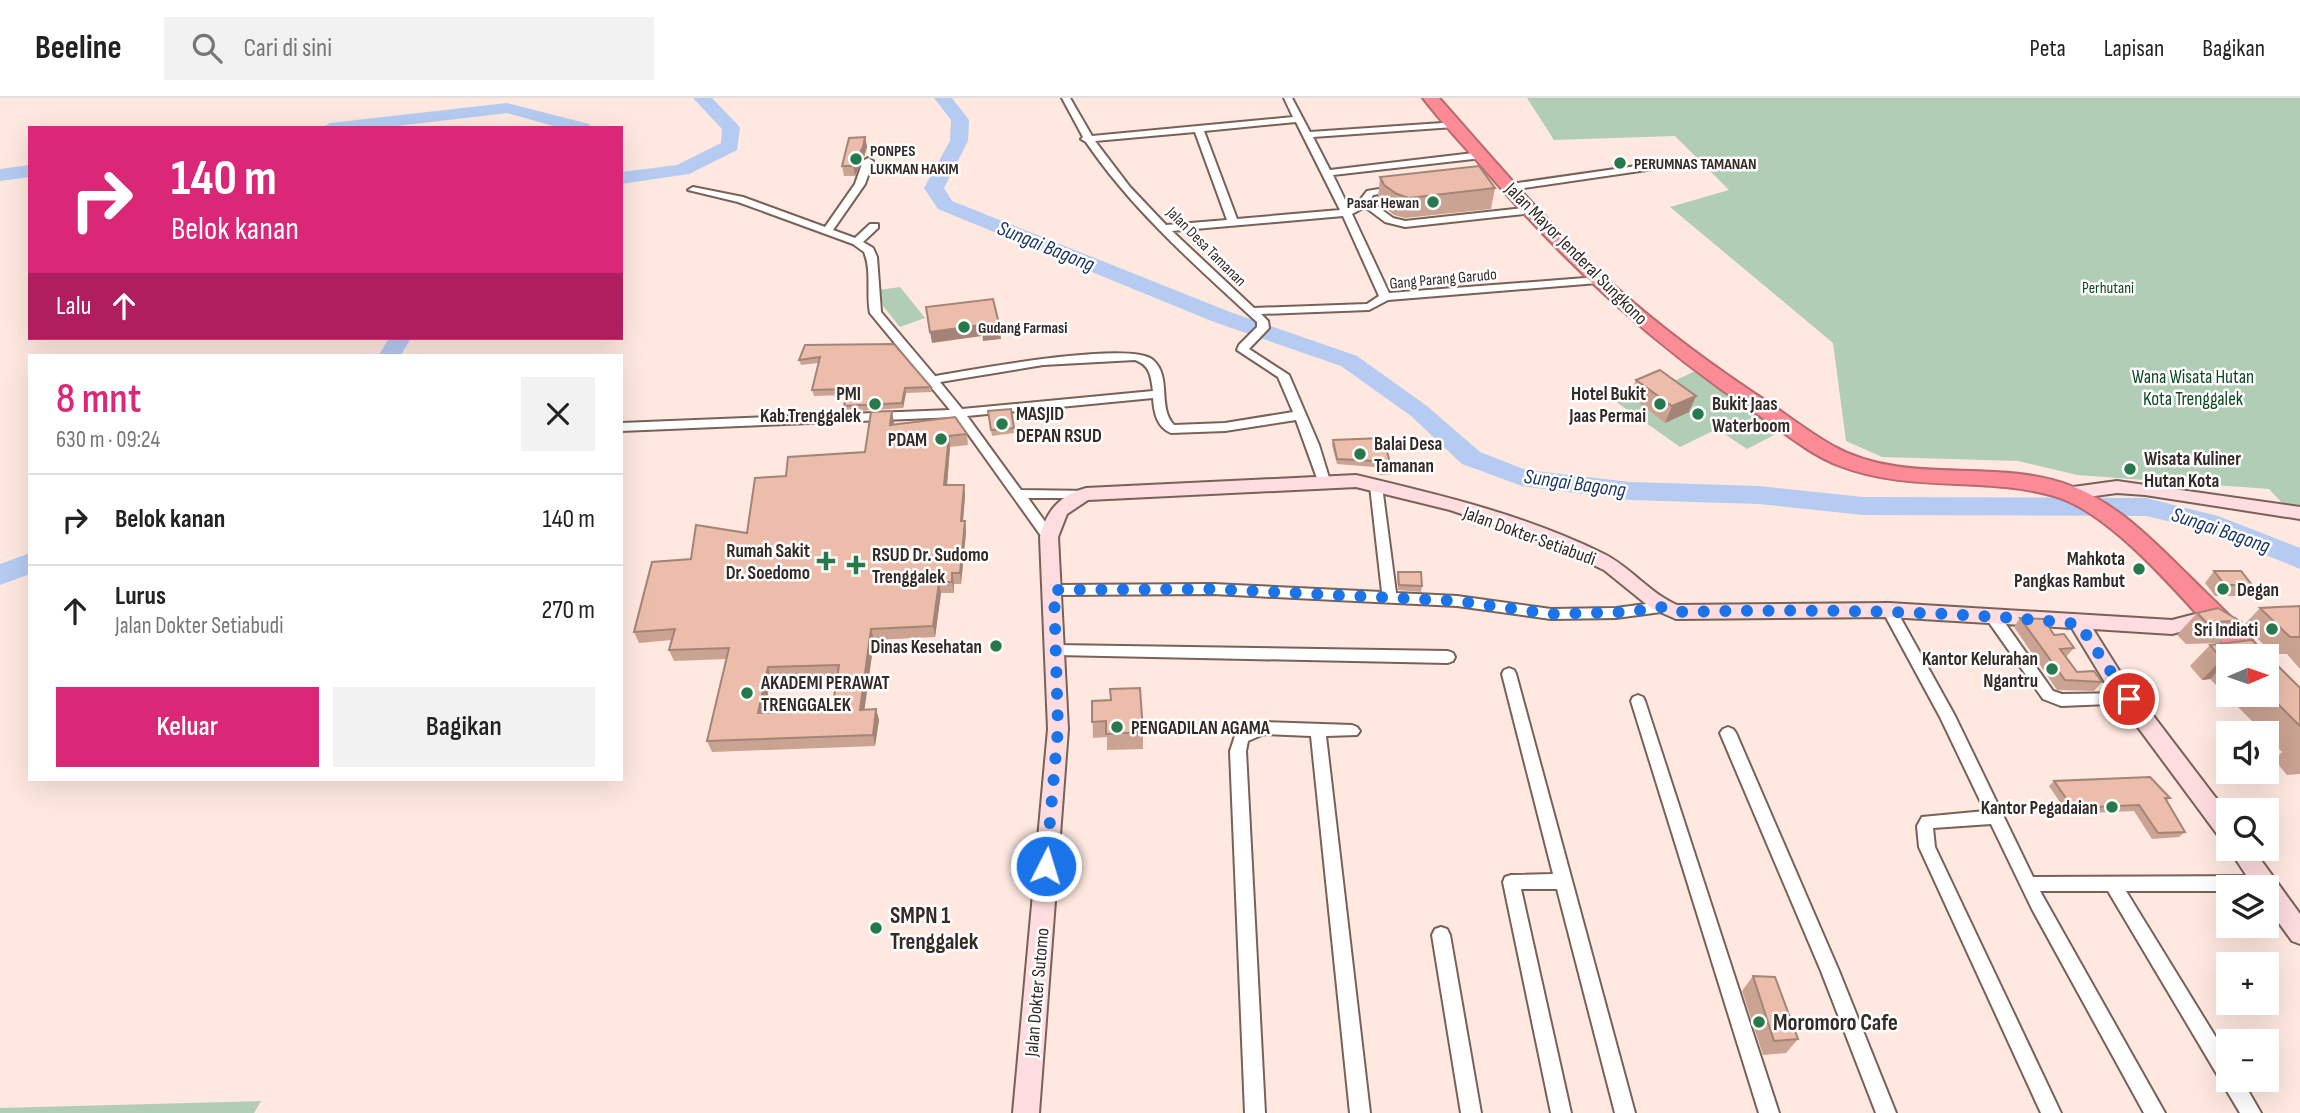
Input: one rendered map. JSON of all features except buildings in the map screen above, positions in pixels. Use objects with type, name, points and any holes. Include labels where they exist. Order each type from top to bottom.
[{"type":"highway","name":"Jalan Mayor Jenderal Sungkono","points":[[1432,98],[1501,181],[1533,210],[1628,309],[1719,380],[1847,461],[1899,473],[1993,480],[2081,497]]},
{"type":"highway","points":[[2081,497],[2149,554],[2238,644]]},
{"type":"street","name":"Jalan Desa Tamanan","points":[[1066,98],[1086,139],[1208,274],[1262,321],[1263,328],[1243,346],[1250,355],[1283,375],[1301,415],[1324,481]]},
{"type":"street","points":[[1288,98],[1385,297]]},
{"type":"street","points":[[1086,139],[1300,119]]},
{"type":"street","points":[[1308,135],[1454,124]]},
{"type":"street","points":[[1199,129],[1233,223]]},
{"type":"street","points":[[1326,173],[1482,155]]},
{"type":"street","points":[[826,232],[860,184],[868,161]]},
{"type":"street","points":[[1501,181],[1678,163]]},
{"type":"street","points":[[1167,228],[1346,213],[1356,210],[1376,191],[1412,188]]},
{"type":"street","points":[[693,190],[740,199],[857,242],[869,250],[873,257],[872,301],[876,313],[960,413],[981,447],[1021,494],[1049,537]]},
{"type":"street","points":[[1364,201],[1389,220],[1405,224],[1533,210]]},
{"type":"street","points":[[857,242],[874,226]]},
{"type":"street","name":"Gang Parang Garudo","points":[[1252,312],[1369,307],[1385,297],[1598,280]]},
{"type":"street","points":[[932,380],[1042,362],[1136,356],[1153,363],[1164,422],[1176,430],[1237,426],[1301,415]]},
{"type":"street","points":[[623,427],[960,413],[1159,394]]},
{"type":"street","name":"Jalan Dokter Setiabudi","points":[[1086,494],[1356,481],[1525,530],[1614,566],[1661,607]]},
{"type":"street","points":[[1376,485],[1390,599]]},
{"type":"street","points":[[2081,497],[2117,487],[2145,489],[2300,513]]},
{"type":"street","points":[[1021,494],[1086,494]]},
{"type":"street","points":[[1049,537],[1053,516],[1062,506],[1086,494]]},
{"type":"street","name":"Jalan Dokter Sutomo","points":[[1026,1113],[1058,729],[1054,590],[1049,537]]},
{"type":"street","points":[[1054,590],[1213,589],[1457,601],[1551,614],[1630,612],[1661,607],[1676,612],[1889,610],[2079,624],[2172,627],[2211,617]]},
{"type":"street","points":[[1889,610],[2029,884],[2155,1113]]},
{"type":"street","points":[[1993,617],[2048,695],[2061,700],[2129,699]]},
{"type":"street","points":[[2079,624],[2129,699],[2216,815]]},
{"type":"street","points":[[1056,650],[1448,657]]},
{"type":"street","points":[[1509,674],[1625,1113]]},
{"type":"street","points":[[1638,701],[1769,1113]]},
{"type":"street","points":[[1255,1113],[1238,751],[1241,737],[1254,729],[1352,731]]},
{"type":"street","points":[[1318,729],[1360,1113]]},
{"type":"street","points":[[1728,733],[1830,971],[1886,1113]]},
{"type":"street","points":[[1997,817],[1928,822],[1925,826],[1927,847],[2052,1113]]},
{"type":"street","points":[[1561,1113],[1511,882],[1564,881]]},
{"type":"street","points":[[2112,883],[2216,1055]]},
{"type":"street","points":[[2029,884],[2216,883]]},
{"type":"street","points":[[2279,903],[2300,933]]},
{"type":"street","points":[[1441,936],[1471,1113]]},
{"type":"street","points":[[2238,1092],[2251,1113]]},
{"type":"green space","name":"Perhutani","points":[[1527,98],[2300,98],[2300,522],[2269,489],[2077,475],[2018,461],[1882,457],[1846,441],[1833,343],[1670,207],[1729,190],[1675,136],[1554,140]]},
{"type":"green space","points":[[900,287],[925,318],[900,327],[883,306],[879,290]]},
{"type":"green space","name":"Bukit Jaas Waterboom","points":[[1697,370],[1786,429],[1747,449],[1717,429],[1680,447],[1612,399],[1658,377],[1668,384]]},
{"type":"green space","points":[[261,1101],[254,1113],[0,1113],[0,1108]]},
{"type":"waterway","name":"Sungai Bagong","points":[[623,178],[682,170],[730,146],[731,128],[702,98]]},
{"type":"waterway","name":"Sungai Bagong","points":[[943,98],[960,120],[959,141],[934,188],[945,205],[1222,317],[1349,361],[1419,411],[1471,458],[1522,478],[1630,491],[1759,495],[1863,506],[2146,507],[2209,522],[2300,559]]},
{"type":"waterway","points":[[348,126],[507,108],[575,126]]},
{"type":"waterway","points":[[0,175],[28,171]]},
{"type":"waterway","points":[[391,354],[399,340]]},
{"type":"waterway","points":[[0,575],[28,564]]},
{"type":"place","name":"PONPES LUKMAN HAKIM","points":[[856,159]]},
{"type":"place","name":"PERUMNAS TAMANAN","points":[[1620,163]]},
{"type":"place","name":"Pasar Hewan","points":[[1433,202]]},
{"type":"place","name":"Gudang Farmasi","points":[[964,327]]},
{"type":"place","name":"PMI Kab.Trenggalek","points":[[875,404]]},
{"type":"place","name":"Hotel Bukit Jaas Permai","points":[[1660,404]]},
{"type":"place","name":"Bukit Jaas Waterboom","points":[[1698,414]]},
{"type":"place","name":"MASJID DEPAN RSUD","points":[[1002,424]]},
{"type":"place","name":"PDAM","points":[[941,439]]},
{"type":"place","name":"Balai Desa Tamanan","points":[[1360,454]]},
{"type":"place","name":"Wisata Kuliner Hutan Kota","points":[[2130,469]]},
{"type":"place","name":"Rumah Sakit Dr. Soedomo","points":[[826,561]]},
{"type":"place","name":"RSUD Dr. Sudomo Trenggalek","points":[[856,565]]},
{"type":"place","name":"Mahkota Pangkas Rambut","points":[[2139,569]]},
{"type":"place","name":"Degan","points":[[2223,589]]},
{"type":"place","name":"Sri Indiati","points":[[2272,629]]},
{"type":"place","name":"Dinas Kesehatan","points":[[996,646]]},
{"type":"place","name":"Kantor Kelurahan Ngantru","points":[[2052,669]]},
{"type":"place","name":"AKADEMI PERAWAT TRENGGALEK","points":[[747,693]]},
{"type":"place","name":"PENGADILAN AGAMA","points":[[1117,727]]},
{"type":"place","name":"Kantor Pegadaian","points":[[2112,807]]},
{"type":"place","name":"SMPN 1 Trenggalek","points":[[876,928]]},
{"type":"place","name":"Moromoro Cafe","points":[[1759,1022]]},
{"type":"route","points":[[1046,866],[1058,729],[1054,590],[1213,589],[1301,593],[1457,601],[1551,614],[1630,612],[1661,607],[1676,612],[1889,610],[2079,624],[2129,699]]},
{"type":"park label","name":"Wana Wisata Hutan Kota Trenggalek","points":[[2193,387]]}]
